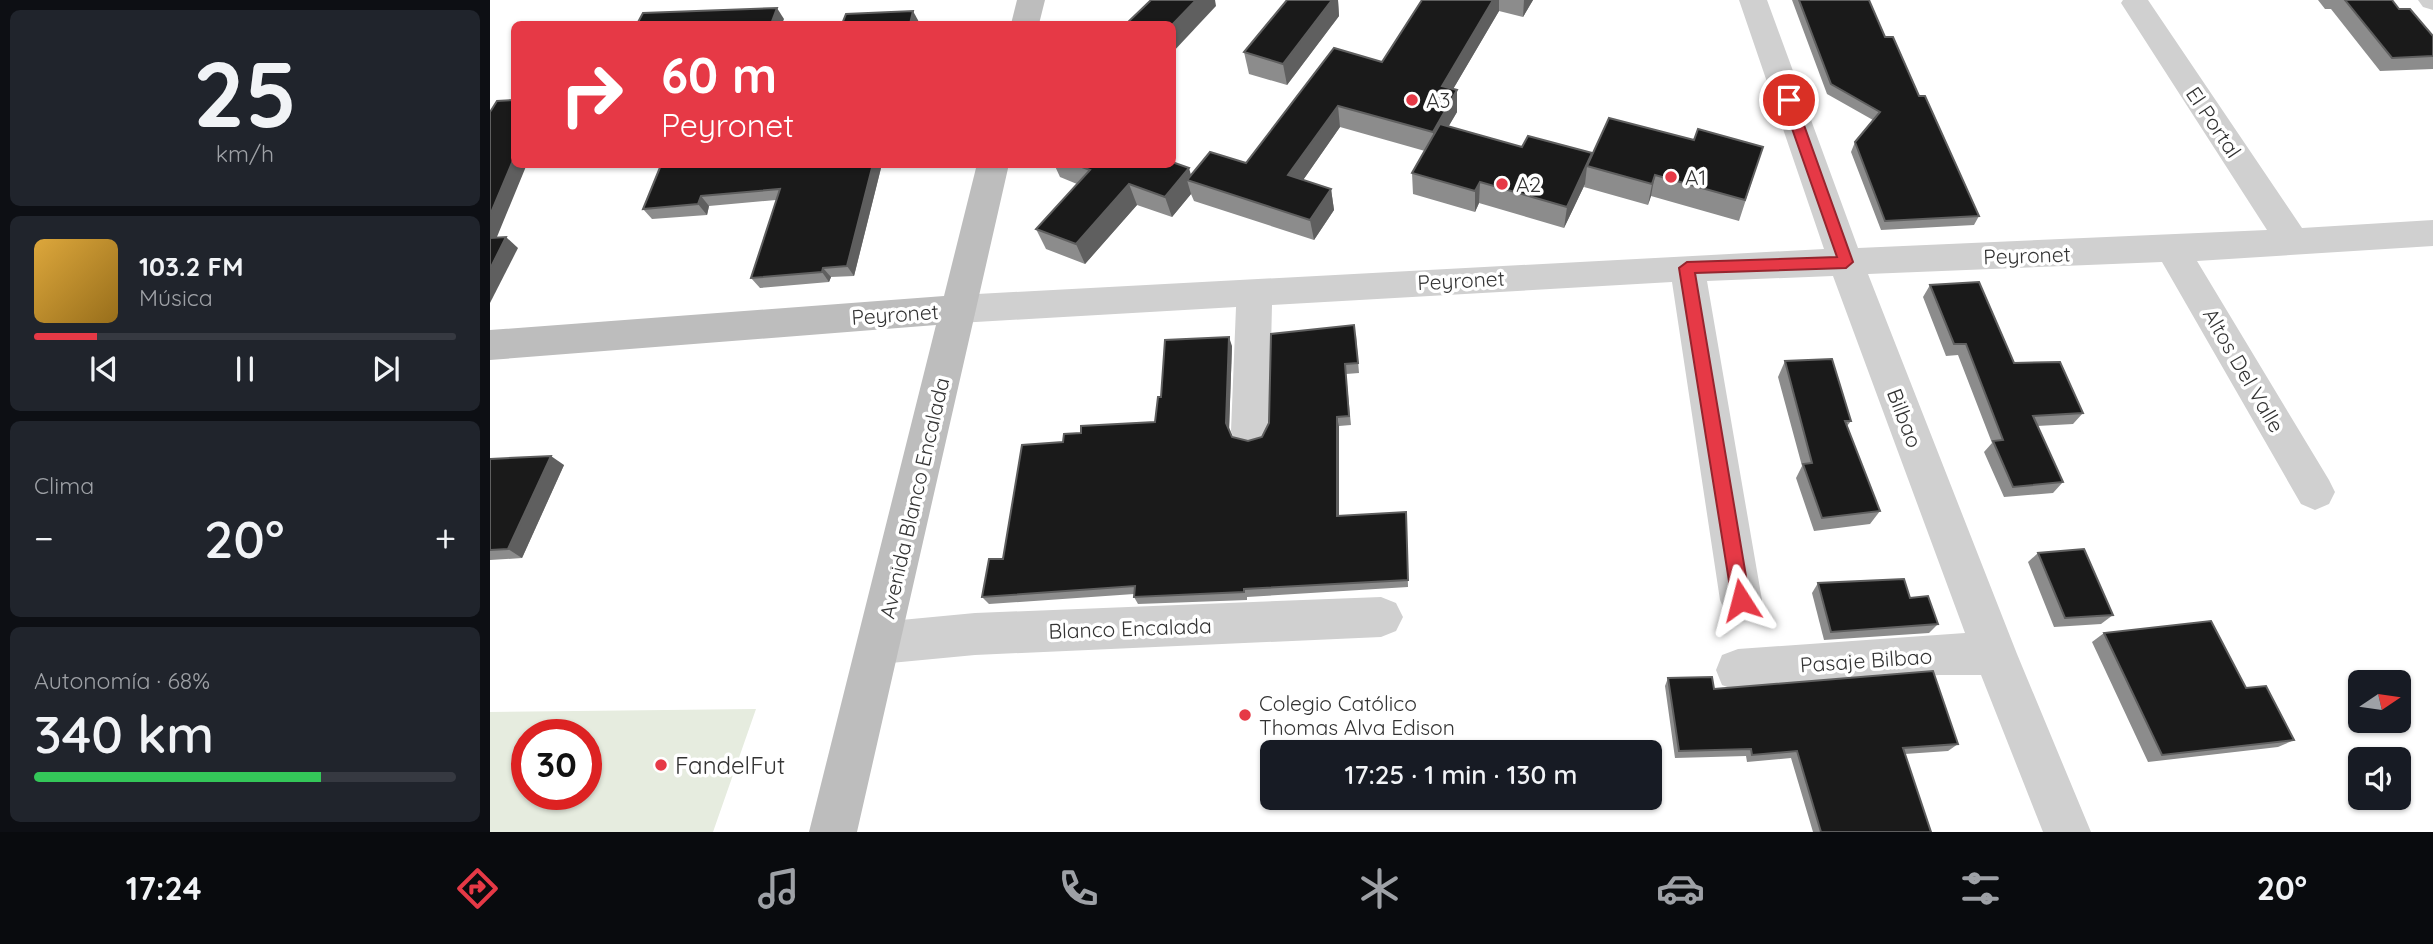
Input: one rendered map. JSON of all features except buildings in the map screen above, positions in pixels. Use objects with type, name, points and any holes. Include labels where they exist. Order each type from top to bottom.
[{"type":"street","points":[[1026,21],[1031,0]]},
{"type":"street","name":"Bilbao","points":[[1753,0],[1846,262],[1995,654],[2067,832]]},
{"type":"street","name":"El Portal","points":[[2135,3],[2293,242]]},
{"type":"street","name":"Avenida Blanco Encalada","points":[[833,832],[992,168]]},
{"type":"street","name":"Peyronet","points":[[490,345],[960,309],[1255,291],[1687,268],[2172,249],[2433,233]]},
{"type":"street","name":"Altos Del Valle","points":[[2172,249],[2315,492]]},
{"type":"street","points":[[1687,268],[1741,600]]},
{"type":"street","points":[[1250,431],[1255,291]]},
{"type":"street","name":"Blanco Encalada","points":[[880,643],[975,634],[1381,617]]},
{"type":"street","name":"Pasaje Bilbao","points":[[1738,670],[1939,654],[1995,654]]},
{"type":"shaded area","name":"FandelFut","points":[[756,709],[713,832],[490,832],[490,712]]},
{"type":"place","name":"A3","points":[[1412,100]]},
{"type":"place","name":"A1","points":[[1671,177]]},
{"type":"place","name":"A2","points":[[1502,184]]},
{"type":"place","name":"Colegio Católico Thomas Alva Edison","points":[[1245,715]]},
{"type":"place","name":"FandelFut","points":[[661,765]]},
{"type":"route","points":[[1741,600],[1687,268],[1846,262],[1789,100]]}]
